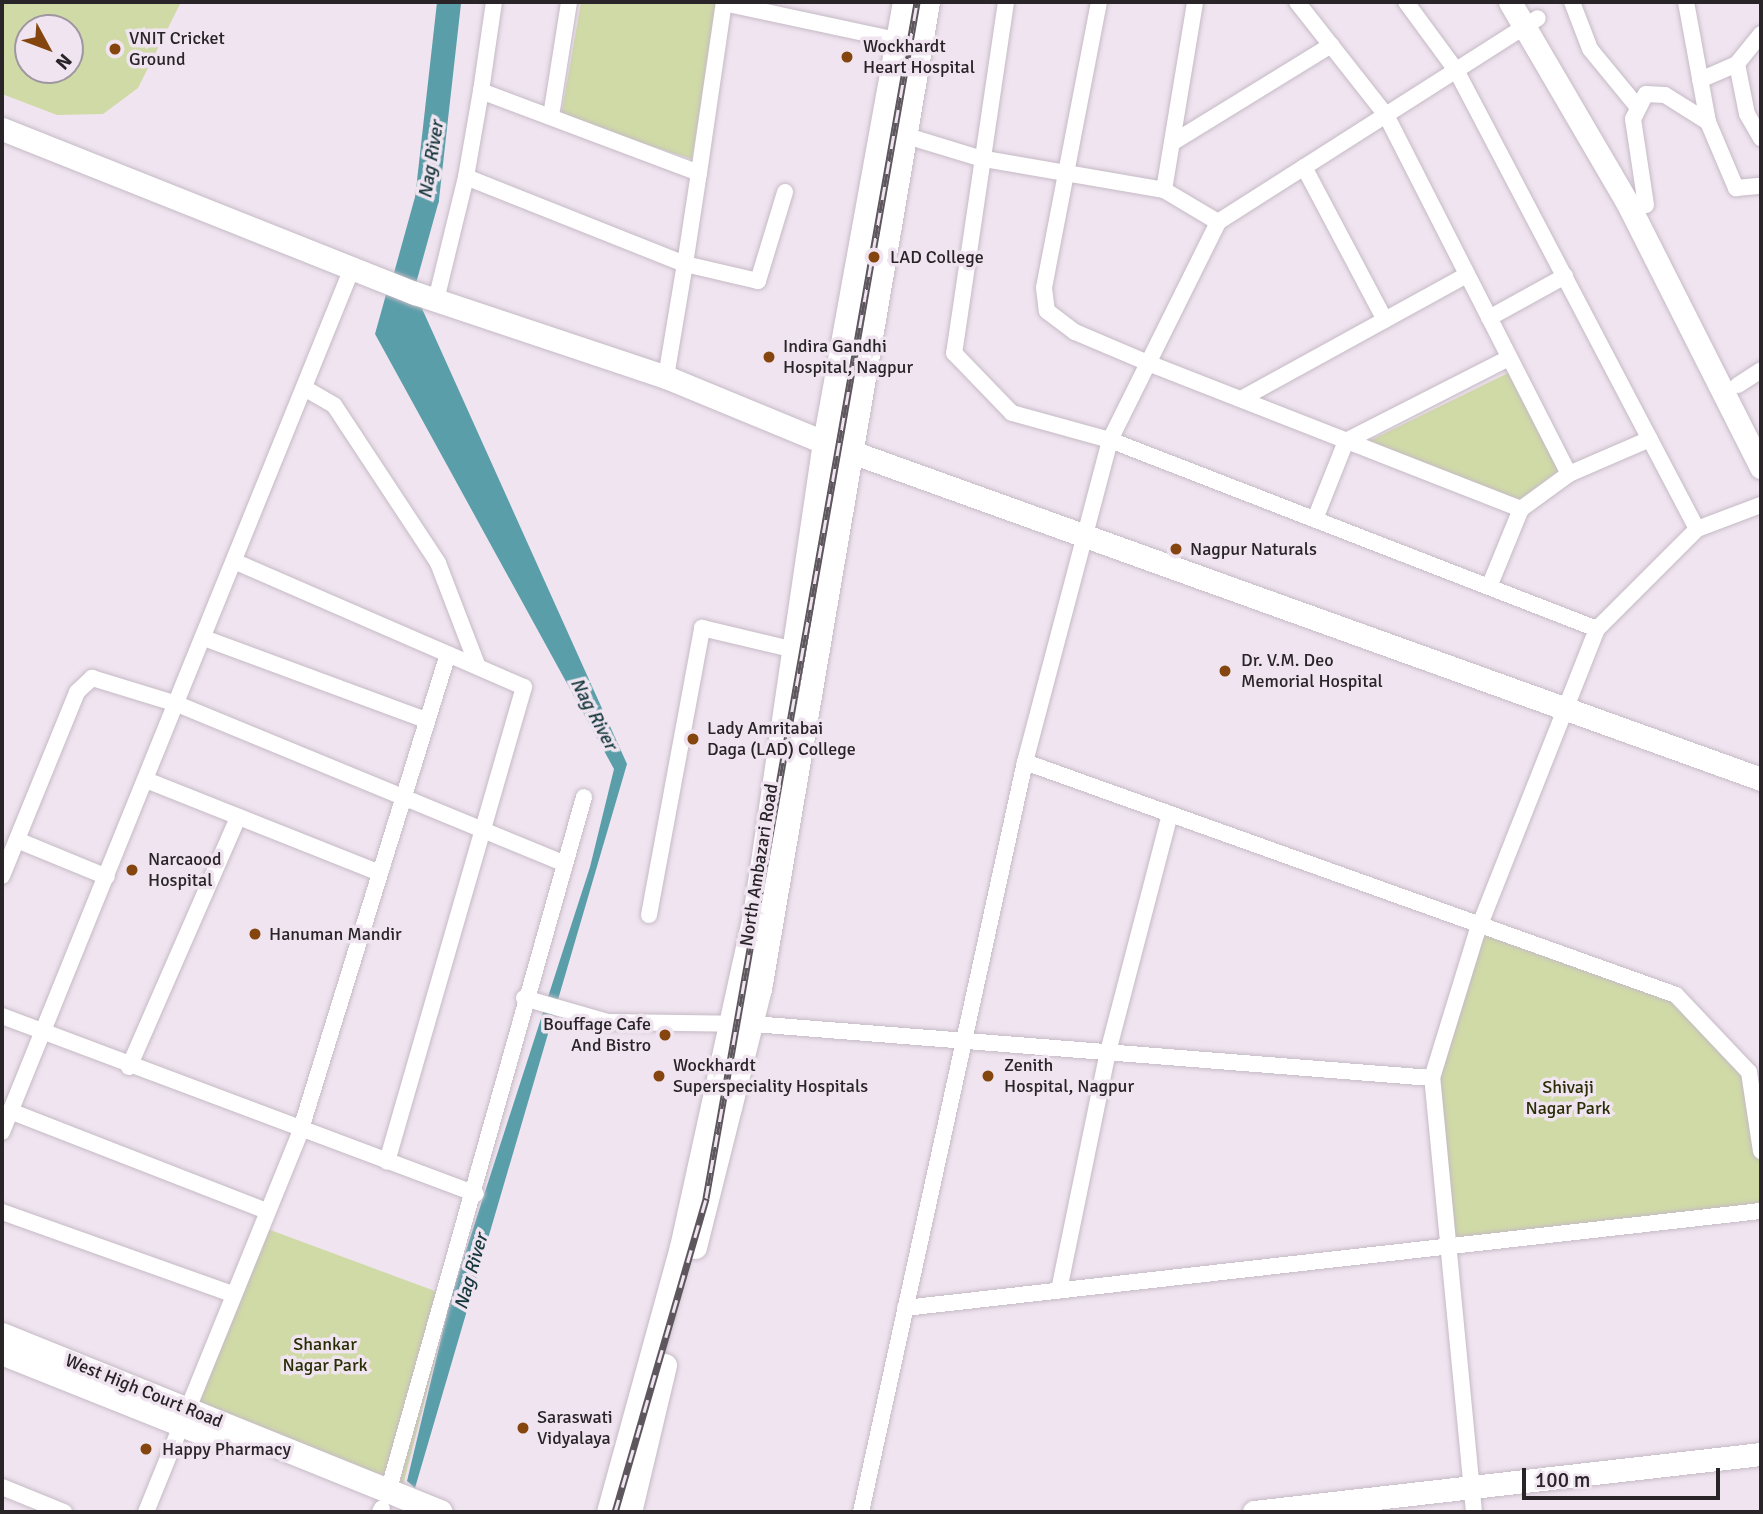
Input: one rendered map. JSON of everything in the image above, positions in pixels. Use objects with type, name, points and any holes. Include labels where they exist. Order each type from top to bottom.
[{"type":"main road","name":"West High Court Road","points":[[2,1335],[386,1506],[440,1512]]},
{"type":"main road","name":"West High Court Road","points":[[2,1353],[183,1416]]},
{"type":"street","points":[[426,297],[466,177],[494,2]]},
{"type":"street","points":[[551,116],[569,2]]},
{"type":"street","points":[[666,377],[724,2],[897,40]]},
{"type":"street","name":"North Ambazari Road","points":[[608,1512],[681,1247],[726,1026],[754,916],[824,442],[904,2]]},
{"type":"street","name":"North Ambazari Road","points":[[630,1512],[753,1024],[928,2]]},
{"type":"street","points":[[1006,2],[979,158],[954,353],[1012,414],[1110,440],[1597,629]]},
{"type":"street","points":[[1100,2],[1044,288],[1047,311],[1075,332],[1148,363],[1521,509]]},
{"type":"street","points":[[1164,190],[1195,2]]},
{"type":"street","points":[[1297,2],[1386,115],[1569,474]]},
{"type":"street","points":[[1406,2],[1456,70],[1698,529]]},
{"type":"street","points":[[1510,2],[1530,15],[1646,205],[1761,435]]},
{"type":"street","points":[[1572,2],[1590,49],[1636,105],[1646,205]]},
{"type":"street","points":[[1686,2],[1708,122],[1736,188],[1761,186]]},
{"type":"street","points":[[861,1512],[962,1041],[1026,762],[1110,440],[1218,222],[1456,70],[1530,15]]},
{"type":"street","points":[[1530,15],[1761,467]]},
{"type":"street","points":[[1700,80],[1737,64],[1761,34]]},
{"type":"street","points":[[1172,143],[1331,45]]},
{"type":"street","points":[[1737,64],[1761,136]]},
{"type":"street","points":[[481,91],[699,173]]},
{"type":"street","points":[[1636,105],[1646,94],[1665,95],[1708,122]]},
{"type":"street","points":[[2,129],[426,297],[666,377],[824,442],[1761,779]]},
{"type":"street","points":[[907,136],[979,158],[1164,190],[1218,222]]},
{"type":"street","points":[[1304,167],[1385,320]]},
{"type":"street","points":[[466,177],[685,264],[758,281],[785,192]]},
{"type":"street","points":[[2,1132],[306,390],[353,266]]},
{"type":"street","points":[[1241,399],[1467,275]]},
{"type":"street","points":[[1489,318],[1565,276]]},
{"type":"street","points":[[1315,519],[1346,441],[1509,358]]},
{"type":"street","points":[[1738,385],[1761,370]]},
{"type":"street","points":[[306,390],[334,405],[438,563],[478,667]]},
{"type":"street","points":[[1489,587],[1521,509],[1569,474],[1650,439]]},
{"type":"street","points":[[1474,1512],[1432,1078],[1480,925],[1569,709],[1597,629],[1698,529],[1761,505]]},
{"type":"street","points":[[236,562],[524,687],[387,1162]]},
{"type":"street","points":[[649,915],[702,628],[793,650]]},
{"type":"street","points":[[204,638],[426,720]]},
{"type":"street","points":[[146,1512],[230,1293],[300,1132],[400,796],[448,654]]},
{"type":"street","points":[[2,876],[78,692],[92,678],[177,704],[562,863]]},
{"type":"street","points":[[1026,762],[1676,995],[1749,1072],[1761,1151]]},
{"type":"street","points":[[146,780],[377,872]]},
{"type":"street","points":[[386,1506],[476,1194],[562,863],[584,797]]},
{"type":"street","points":[[1059,1290],[1108,1052],[1170,814]]},
{"type":"street","points":[[129,1067],[238,817]]},
{"type":"street","points":[[17,840],[107,877]]},
{"type":"street","points":[[527,999],[608,1022],[726,1026],[753,1024],[1432,1078]]},
{"type":"street","points":[[2,1016],[300,1132],[476,1194]]},
{"type":"street","points":[[10,1111],[266,1211]]},
{"type":"street","points":[[905,1307],[1761,1211]]},
{"type":"street","points":[[2,1212],[230,1293]]},
{"type":"street","points":[[1254,1512],[1761,1454]]},
{"type":"street","points":[[2,1486],[36,1507],[64,1512]]},
{"type":"green space","name":"VNIT Cricket Ground","points":[[2,2],[181,2],[138,88],[103,114],[57,115],[2,94]]},
{"type":"green space","points":[[581,2],[717,2],[692,159],[561,117]]},
{"type":"green space","points":[[1508,373],[1559,470],[1520,500],[1367,442]]},
{"type":"green space","name":"Shivaji Nagar Park","points":[[1480,925],[1676,996],[1749,1072],[1761,1153],[1761,1211],[1449,1246],[1432,1078]]},
{"type":"green space","name":"Shankar Nagar Park","points":[[265,1228],[451,1297],[401,1493],[190,1406]]},
{"type":"water","points":[[387,291],[415,293],[627,764],[415,1488],[407,1481],[451,1297],[590,867],[614,769],[375,334]]},
{"type":"waterway","name":"Nag River","points":[[397,307],[427,199],[449,2]]},
{"type":"railway","points":[[615,1512],[706,1198],[917,2]]},
{"type":"place","name":"VNIT Cricket Ground","points":[[115,49]]},
{"type":"place","name":"Wockhardt Heart Hospital","points":[[847,57]]},
{"type":"place","name":"LAD College","points":[[874,257]]},
{"type":"place","name":"Indira Gandhi Hospital, Nagpur","points":[[769,357]]},
{"type":"place","name":"Nagpur Naturals","points":[[1176,549]]},
{"type":"place","name":"Dr. V.M. Deo Memorial Hospital","points":[[1225,671]]},
{"type":"place","name":"Lady Amritabai Daga (LAD) College","points":[[693,739]]},
{"type":"place","name":"Narcaood Hospital","points":[[132,870]]},
{"type":"place","name":"Hanuman Mandir","points":[[255,934]]},
{"type":"place","name":"Bouffage Cafe And Bistro","points":[[665,1035]]},
{"type":"place","name":"Wockhardt Superspeciality Hospitals","points":[[659,1076]]},
{"type":"place","name":"Zenith Hospital, Nagpur","points":[[988,1076]]},
{"type":"place","name":"Saraswati Vidyalaya","points":[[523,1428]]},
{"type":"place","name":"Happy Pharmacy","points":[[146,1449]]}]
